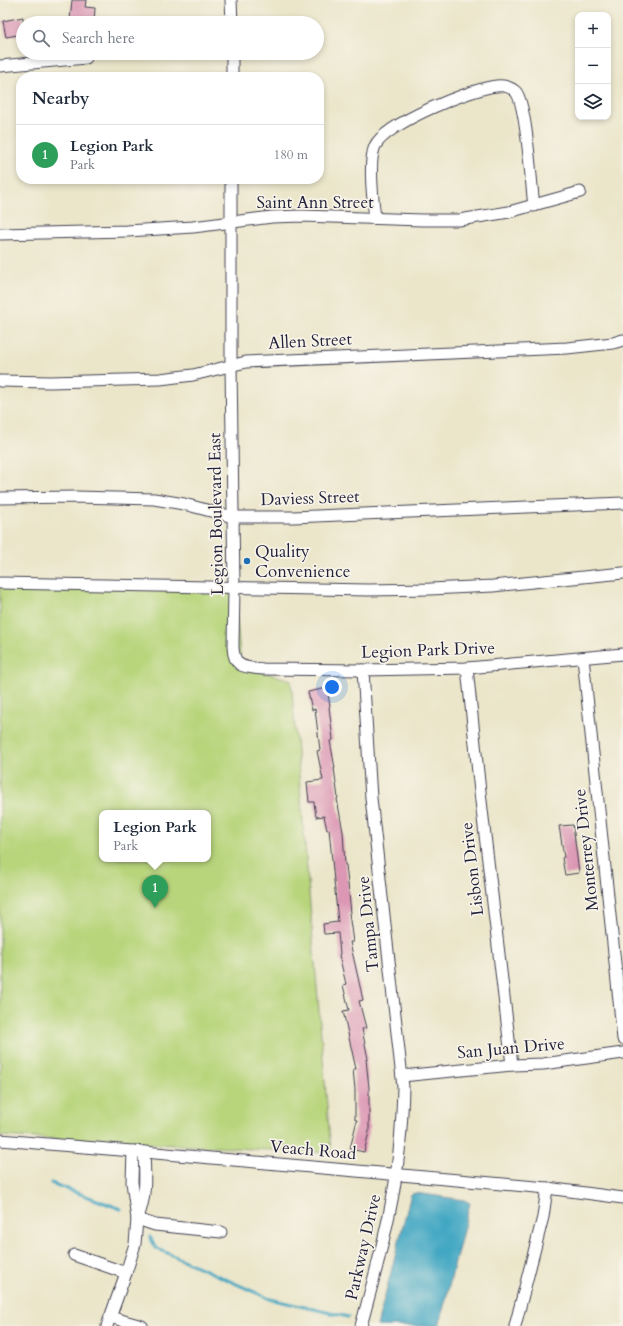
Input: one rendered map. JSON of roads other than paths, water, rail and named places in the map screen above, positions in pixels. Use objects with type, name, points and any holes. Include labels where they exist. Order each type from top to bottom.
[{"type":"street","points":[[231,0],[232,16]]},
{"type":"street","points":[[0,66],[64,60]]},
{"type":"street","points":[[232,60],[232,72]]},
{"type":"street","points":[[375,218],[372,193],[372,156],[375,146],[382,137],[395,128],[444,103],[473,92],[497,86],[506,86],[510,88],[520,99],[534,206]]},
{"type":"street","name":"Legion Boulevard East","points":[[231,184],[231,365],[234,587],[233,655],[236,662]]},
{"type":"street","name":"Saint Ann Street","points":[[0,234],[193,227],[272,217],[302,216],[459,220],[509,212],[580,192]]},
{"type":"street","name":"Allen Street","points":[[0,381],[50,382],[160,380],[193,375],[246,362],[279,359],[567,348],[613,343],[623,340]]},
{"type":"street","name":"Daviess Street","points":[[0,498],[76,497],[154,499],[184,504],[233,517],[293,517],[350,513],[623,503]]},
{"type":"street","points":[[0,583],[368,590],[430,589],[556,580],[623,573]]},
{"type":"street","name":"Legion Park Drive","points":[[236,662],[241,666],[248,668],[263,669],[363,670],[467,668],[623,654]]},
{"type":"street","name":"Monterrey Drive","points":[[583,658],[623,1039]]},
{"type":"street","name":"Lisbon Drive","points":[[467,668],[512,1065]]},
{"type":"street","name":"Tampa Drive","points":[[363,670],[371,798],[402,1076],[402,1115],[396,1175]]},
{"type":"street","name":"San Juan Drive","points":[[402,1076],[512,1065],[543,1064],[623,1054]]},
{"type":"street","name":"Veach Road","points":[[0,1140],[547,1188],[623,1198]]},
{"type":"street","points":[[133,1151],[132,1182],[137,1219],[135,1244],[108,1321],[142,1326]]},
{"type":"street","points":[[137,1219],[144,1198],[144,1152]]},
{"type":"street","name":"Parkway Drive","points":[[361,1326],[391,1204],[396,1175]]},
{"type":"street","points":[[515,1326],[543,1218],[547,1188]]},
{"type":"street","points":[[137,1219],[163,1226],[221,1232]]},
{"type":"street","points":[[74,1255],[126,1273]]},
{"type":"water","points":[[416,1193],[464,1200],[470,1203],[439,1326],[377,1326],[411,1194]]},
{"type":"waterway","points":[[51,1183],[121,1209]]},
{"type":"waterway","points":[[150,1237],[156,1248],[270,1299],[348,1317]]},
{"type":"place","name":"Quality Convenience","points":[[247,561]]},
{"type":"place","name":"Legion Park","points":[[155,908]]}]
